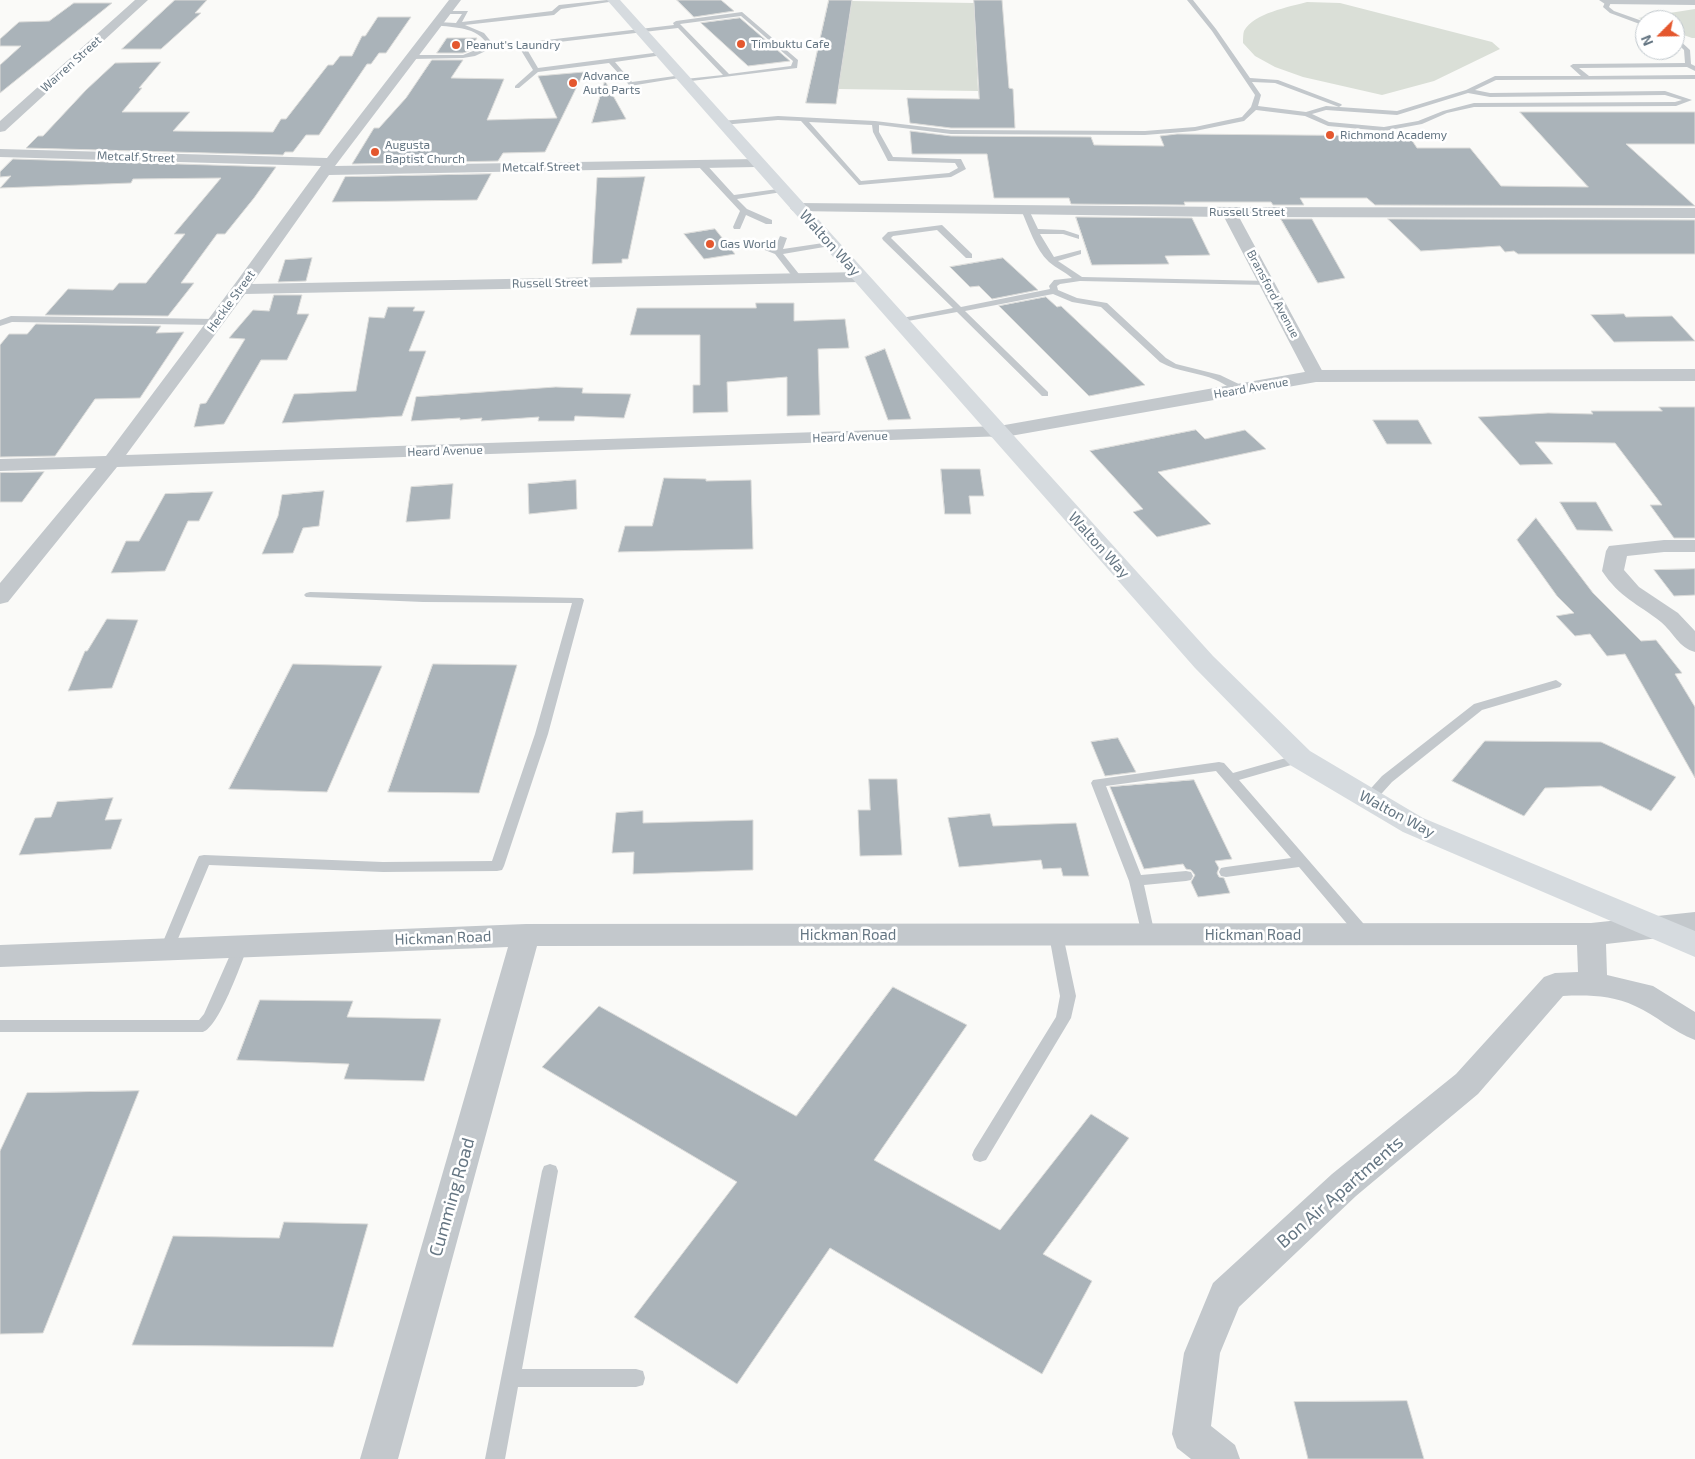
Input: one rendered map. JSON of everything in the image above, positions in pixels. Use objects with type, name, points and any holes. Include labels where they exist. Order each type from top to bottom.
[{"type":"main road","name":"Walton Way","points":[[613,0],[756,163],[861,277],[1204,662],[1300,758],[1413,825],[1695,945]]},
{"type":"street","name":"Warren Street","points":[[0,128],[142,0]]},
{"type":"street","points":[[1607,0],[1695,1]]},
{"type":"street","name":"Heckle Street","points":[[0,597],[111,462],[216,322],[328,166],[446,12]]},
{"type":"street","name":"Metcalf Street","points":[[0,153],[328,166],[756,163]]},
{"type":"street","name":"Russell Street","points":[[798,208],[1228,212],[1695,213]]},
{"type":"street","name":"Bransford Avenue","points":[[1228,212],[1316,376]]},
{"type":"street","name":"Russell Street","points":[[240,289],[861,277]]},
{"type":"street","name":"Heard Avenue","points":[[0,465],[999,432],[1316,376],[1695,375]]},
{"type":"street","points":[[1695,546],[1664,546],[1618,550],[1613,571],[1631,592],[1670,618],[1695,645]]},
{"type":"street","name":"Hickman Road","points":[[0,956],[526,934],[1591,934],[1695,923]]},
{"type":"street","name":"Cumming Road","points":[[379,1459],[526,934]]},
{"type":"street","points":[[1591,934],[1593,983]]},
{"type":"street","name":"Bon Air Apartments","points":[[1221,1459],[1191,1434],[1202,1353],[1226,1295],[1344,1185],[1467,1084],[1555,985],[1593,983],[1642,995],[1695,1027]]},
{"type":"lane","points":[[458,24],[554,13],[559,7],[613,0]]},
{"type":"lane","points":[[722,123],[778,118],[874,123],[951,132],[1145,133],[1195,128],[1244,119],[1254,108],[1258,95],[1214,30],[1190,0]]},
{"type":"lane","points":[[1607,0],[1606,7],[1612,12],[1635,20]]},
{"type":"lane","points":[[446,12],[466,12],[458,24]]},
{"type":"lane","points":[[446,12],[458,24],[487,38],[491,46]]},
{"type":"lane","points":[[611,61],[630,84],[728,76],[794,68],[796,61],[742,14],[676,23],[728,76]]},
{"type":"lane","points":[[412,57],[472,56],[483,52],[491,46],[522,46],[679,26]]},
{"type":"lane","points":[[522,46],[536,70]]},
{"type":"lane","points":[[1685,48],[1687,50],[1688,65]]},
{"type":"lane","points":[[517,87],[536,70],[661,54]]},
{"type":"lane","points":[[1587,78],[1573,66],[1688,65],[1695,69]]},
{"type":"lane","points":[[1397,113],[1468,91],[1495,78],[1695,77]]},
{"type":"lane","points":[[1247,80],[1276,81],[1348,109]]},
{"type":"lane","points":[[1468,91],[1490,94],[1665,93],[1692,100]]},
{"type":"lane","points":[[1254,108],[1306,114],[1328,124],[1384,129],[1420,123],[1445,112],[1474,105],[1676,104],[1692,100]]},
{"type":"lane","points":[[1306,114],[1326,108],[1348,109],[1397,113],[1420,123]]},
{"type":"lane","points":[[803,119],[859,183],[951,175],[962,169],[958,161],[891,159]]},
{"type":"lane","points":[[874,123],[876,132],[896,165]]},
{"type":"lane","points":[[701,164],[755,224]]},
{"type":"lane","points":[[902,172],[907,178]]},
{"type":"lane","points":[[732,198],[782,190]]},
{"type":"lane","points":[[933,210],[939,227],[969,256]]},
{"type":"lane","points":[[1025,210],[1044,250],[1052,260],[1080,279]]},
{"type":"lane","points":[[744,211],[769,222]]},
{"type":"lane","points":[[737,227],[744,211]]},
{"type":"lane","points":[[939,227],[891,234],[886,238],[1045,394]]},
{"type":"lane","points":[[1034,231],[1064,232],[1076,237]]},
{"type":"lane","points":[[778,252],[782,238]]},
{"type":"lane","points":[[769,240],[799,278]]},
{"type":"lane","points":[[750,244],[778,252],[830,244]]},
{"type":"lane","points":[[1052,260],[1078,252]]},
{"type":"lane","points":[[1054,292],[1053,286],[1057,282],[1080,279],[1267,283]]},
{"type":"lane","points":[[900,321],[1054,292],[1075,300],[1104,305],[1168,363],[1217,377],[1242,389]]},
{"type":"lane","points":[[0,323],[10,320],[216,322]]},
{"type":"lane","points":[[167,949],[204,860],[383,867],[497,866],[525,786],[564,658],[578,600],[423,599],[310,595]]},
{"type":"lane","points":[[1369,799],[1387,779],[1478,707],[1556,684]]},
{"type":"lane","points":[[1230,778],[1300,758]]},
{"type":"lane","points":[[1148,935],[1136,881],[1098,783],[1219,766],[1364,934]]},
{"type":"lane","points":[[1226,872],[1302,862]]},
{"type":"lane","points":[[1136,881],[1186,876]]},
{"type":"lane","points":[[980,1155],[1062,1018],[1068,996],[1056,935]]},
{"type":"lane","points":[[0,1026],[203,1026],[210,1018],[241,946]]},
{"type":"lane","points":[[495,1459],[550,1171]]},
{"type":"lane","points":[[510,1378],[636,1378]]},
{"type":"shaded area","points":[[852,1],[974,3],[978,91],[838,89]]},
{"type":"shaded area","points":[[1307,2],[1340,3],[1492,42],[1500,49],[1434,81],[1382,95],[1303,77],[1275,67],[1255,56],[1243,43],[1244,31],[1256,20],[1272,12]]},
{"type":"shaded area","points":[[1695,9],[1695,38],[1685,36],[1685,11]]},
{"type":"building","points":[[175,0],[207,0],[195,13],[201,13],[161,49],[122,49]]},
{"type":"building","points":[[677,0],[721,0],[734,11],[694,17]]},
{"type":"building","points":[[829,0],[852,0],[836,104],[806,103]]},
{"type":"building","points":[[974,0],[1002,0],[1009,88],[1013,89],[1015,128],[951,128],[910,123],[907,98],[979,99]]},
{"type":"building","points":[[74,3],[112,3],[0,93],[0,65],[21,46],[0,46],[0,39],[19,22],[49,21]]},
{"type":"building","points":[[378,17],[411,17],[386,53],[379,53],[371,64],[367,64],[319,135],[306,135],[293,152],[285,152],[283,155],[26,148],[38,136],[43,136],[86,90],[115,63],[161,62],[122,112],[190,112],[173,131],[273,132],[281,119],[286,119],[328,65],[333,65],[340,56],[352,56],[362,36],[365,36]]},
{"type":"building","points":[[740,18],[790,61],[748,66],[701,23]]},
{"type":"building","name":"Peanut's Laundry","points":[[447,38],[477,38],[469,51],[463,53],[437,53]]},
{"type":"building","points":[[432,60],[463,60],[451,78],[504,79],[487,120],[557,118],[538,76],[584,72],[545,152],[503,153],[498,161],[352,164],[374,128],[379,128],[406,98]]},
{"type":"building","points":[[605,81],[626,119],[592,123]]},
{"type":"building","points":[[1520,112],[1695,112],[1695,144],[1626,144],[1695,206],[1375,205],[1367,198],[1300,198],[1304,205],[1273,205],[1271,202],[1184,202],[1185,205],[1071,204],[1069,198],[994,198],[987,154],[912,154],[910,131],[951,136],[1091,137],[1094,145],[1164,146],[1160,136],[1177,134],[1409,136],[1417,148],[1470,148],[1501,186],[1588,187]]},
{"type":"building","points":[[13,159],[276,167],[225,234],[217,234],[181,283],[194,283],[168,316],[45,315],[68,289],[113,290],[119,283],[146,283],[185,234],[174,234],[221,178],[133,179],[131,183],[0,188],[11,176],[0,177],[0,172]]},
{"type":"building","points":[[491,174],[477,200],[332,202],[345,177]]},
{"type":"building","points":[[645,177],[628,259],[622,259],[622,263],[592,264],[597,178]]},
{"type":"building","points":[[1076,217],[1192,218],[1210,255],[1165,256],[1169,264],[1092,265]]},
{"type":"building","points":[[1281,219],[1312,219],[1345,278],[1318,283]]},
{"type":"building","points":[[1388,219],[1695,220],[1695,254],[1518,254],[1514,251],[1505,252],[1500,246],[1421,251]]},
{"type":"building","name":"Gas World","points":[[715,229],[735,254],[704,259],[684,234]]},
{"type":"building","points":[[312,258],[306,281],[278,282],[285,260]]},
{"type":"building","points":[[1003,258],[1038,290],[992,299],[979,286],[970,287],[950,267]]},
{"type":"building","points":[[274,295],[302,295],[297,314],[309,314],[287,360],[261,360],[224,424],[194,427],[200,404],[206,403],[245,339],[229,338],[253,310],[269,311]]},
{"type":"building","points":[[1046,297],[1057,307],[1061,306],[1145,385],[1089,396],[999,306]]},
{"type":"building","points":[[756,303],[794,303],[794,321],[845,319],[849,348],[818,349],[820,415],[787,416],[787,377],[727,382],[728,412],[693,413],[693,385],[700,385],[700,335],[630,335],[637,308],[756,308]]},
{"type":"building","points":[[388,307],[415,307],[413,311],[425,311],[409,351],[426,351],[402,416],[282,423],[294,394],[356,391],[369,317],[384,318]]},
{"type":"building","points":[[1624,314],[1626,317],[1672,316],[1695,341],[1614,342],[1591,315]]},
{"type":"building","points":[[36,324],[161,326],[156,333],[184,332],[140,398],[95,399],[55,456],[0,457],[0,345],[9,334],[27,334]]},
{"type":"building","points":[[885,349],[911,419],[888,420],[865,357]]},
{"type":"building","points":[[556,387],[583,388],[582,393],[631,394],[624,418],[575,416],[574,421],[538,421],[539,417],[481,421],[482,418],[411,421],[416,397]]},
{"type":"building","points":[[1659,407],[1695,407],[1695,538],[1674,538],[1650,505],[1662,505],[1615,443],[1535,442],[1553,464],[1520,465],[1478,417],[1548,413],[1593,414],[1591,411],[1662,411]]},
{"type":"building","points":[[1373,420],[1418,420],[1432,444],[1387,444]]},
{"type":"building","points":[[1196,430],[1205,439],[1245,430],[1266,449],[1158,472],[1211,524],[1157,537],[1133,512],[1143,509],[1090,451]]},
{"type":"building","points":[[941,469],[980,469],[984,496],[969,496],[971,514],[945,514]]},
{"type":"building","points":[[44,472],[22,502],[0,502],[0,473]]},
{"type":"building","points":[[664,478],[706,479],[706,481],[751,480],[753,549],[618,552],[625,526],[652,526]]},
{"type":"building","points":[[576,480],[577,509],[529,514],[528,484]]},
{"type":"building","points":[[453,484],[450,519],[406,522],[411,487]]},
{"type":"building","points":[[324,491],[319,526],[303,528],[293,553],[262,554],[278,516],[282,495]]},
{"type":"building","points":[[213,492],[199,521],[188,521],[165,571],[111,573],[126,541],[139,541],[165,494]]},
{"type":"building","points":[[1560,502],[1596,502],[1613,531],[1577,530]]},
{"type":"building","points":[[1536,518],[1593,593],[1641,641],[1656,640],[1682,673],[1675,674],[1695,707],[1695,778],[1625,654],[1607,656],[1590,634],[1575,636],[1556,616],[1574,613],[1557,596],[1517,540]]},
{"type":"building","points":[[1695,569],[1695,595],[1674,596],[1654,570]]},
{"type":"building","points":[[107,619],[138,620],[112,688],[68,691],[85,651],[87,651]]},
{"type":"building","points":[[293,664],[382,666],[327,792],[229,789]]},
{"type":"building","points":[[433,664],[517,665],[479,793],[388,792]]},
{"type":"building","points":[[1118,738],[1136,772],[1105,776],[1091,742]]},
{"type":"building","points":[[1485,741],[1601,742],[1676,777],[1651,811],[1601,786],[1545,788],[1524,816],[1452,781]]},
{"type":"building","points":[[869,779],[897,779],[902,855],[860,856],[858,810],[870,810]]},
{"type":"building","points":[[1194,780],[1232,859],[1215,861],[1219,868],[1217,873],[1219,877],[1224,878],[1230,893],[1198,897],[1191,882],[1195,875],[1191,870],[1186,869],[1183,864],[1144,869],[1110,787]]},
{"type":"building","points":[[113,798],[105,820],[122,819],[111,849],[19,855],[35,818],[51,817],[57,802]]},
{"type":"building","points":[[643,811],[643,823],[753,820],[753,870],[633,874],[634,852],[612,853],[616,813]]},
{"type":"building","points":[[990,814],[993,826],[1076,823],[1089,876],[1063,876],[1061,868],[1043,869],[1041,860],[959,867],[948,818]]},
{"type":"building","points":[[893,987],[967,1025],[874,1160],[1000,1230],[1091,1114],[1129,1138],[1043,1254],[1092,1281],[1042,1374],[830,1248],[737,1384],[634,1317],[737,1182],[542,1067],[599,1006],[796,1116]]},
{"type":"building","points":[[260,1000],[353,1001],[347,1017],[441,1019],[424,1081],[344,1079],[349,1064],[237,1060]]},
{"type":"building","points":[[139,1091],[43,1333],[0,1334],[0,1151],[27,1093]]},
{"type":"building","points":[[284,1222],[368,1224],[333,1347],[132,1345],[173,1236],[279,1238]]},
{"type":"building","points":[[1407,1401],[1424,1459],[1308,1459],[1294,1402]]},
{"type":"place","name":"Timbuktu Cafe","points":[[741,44]]},
{"type":"place","name":"Peanut's Laundry","points":[[456,45]]},
{"type":"place","name":"Advance Auto Parts","points":[[573,83]]},
{"type":"place","name":"Richmond Academy","points":[[1330,135]]},
{"type":"place","name":"Augusta Baptist Church","points":[[375,152]]},
{"type":"place","name":"Gas World","points":[[710,244]]}]
